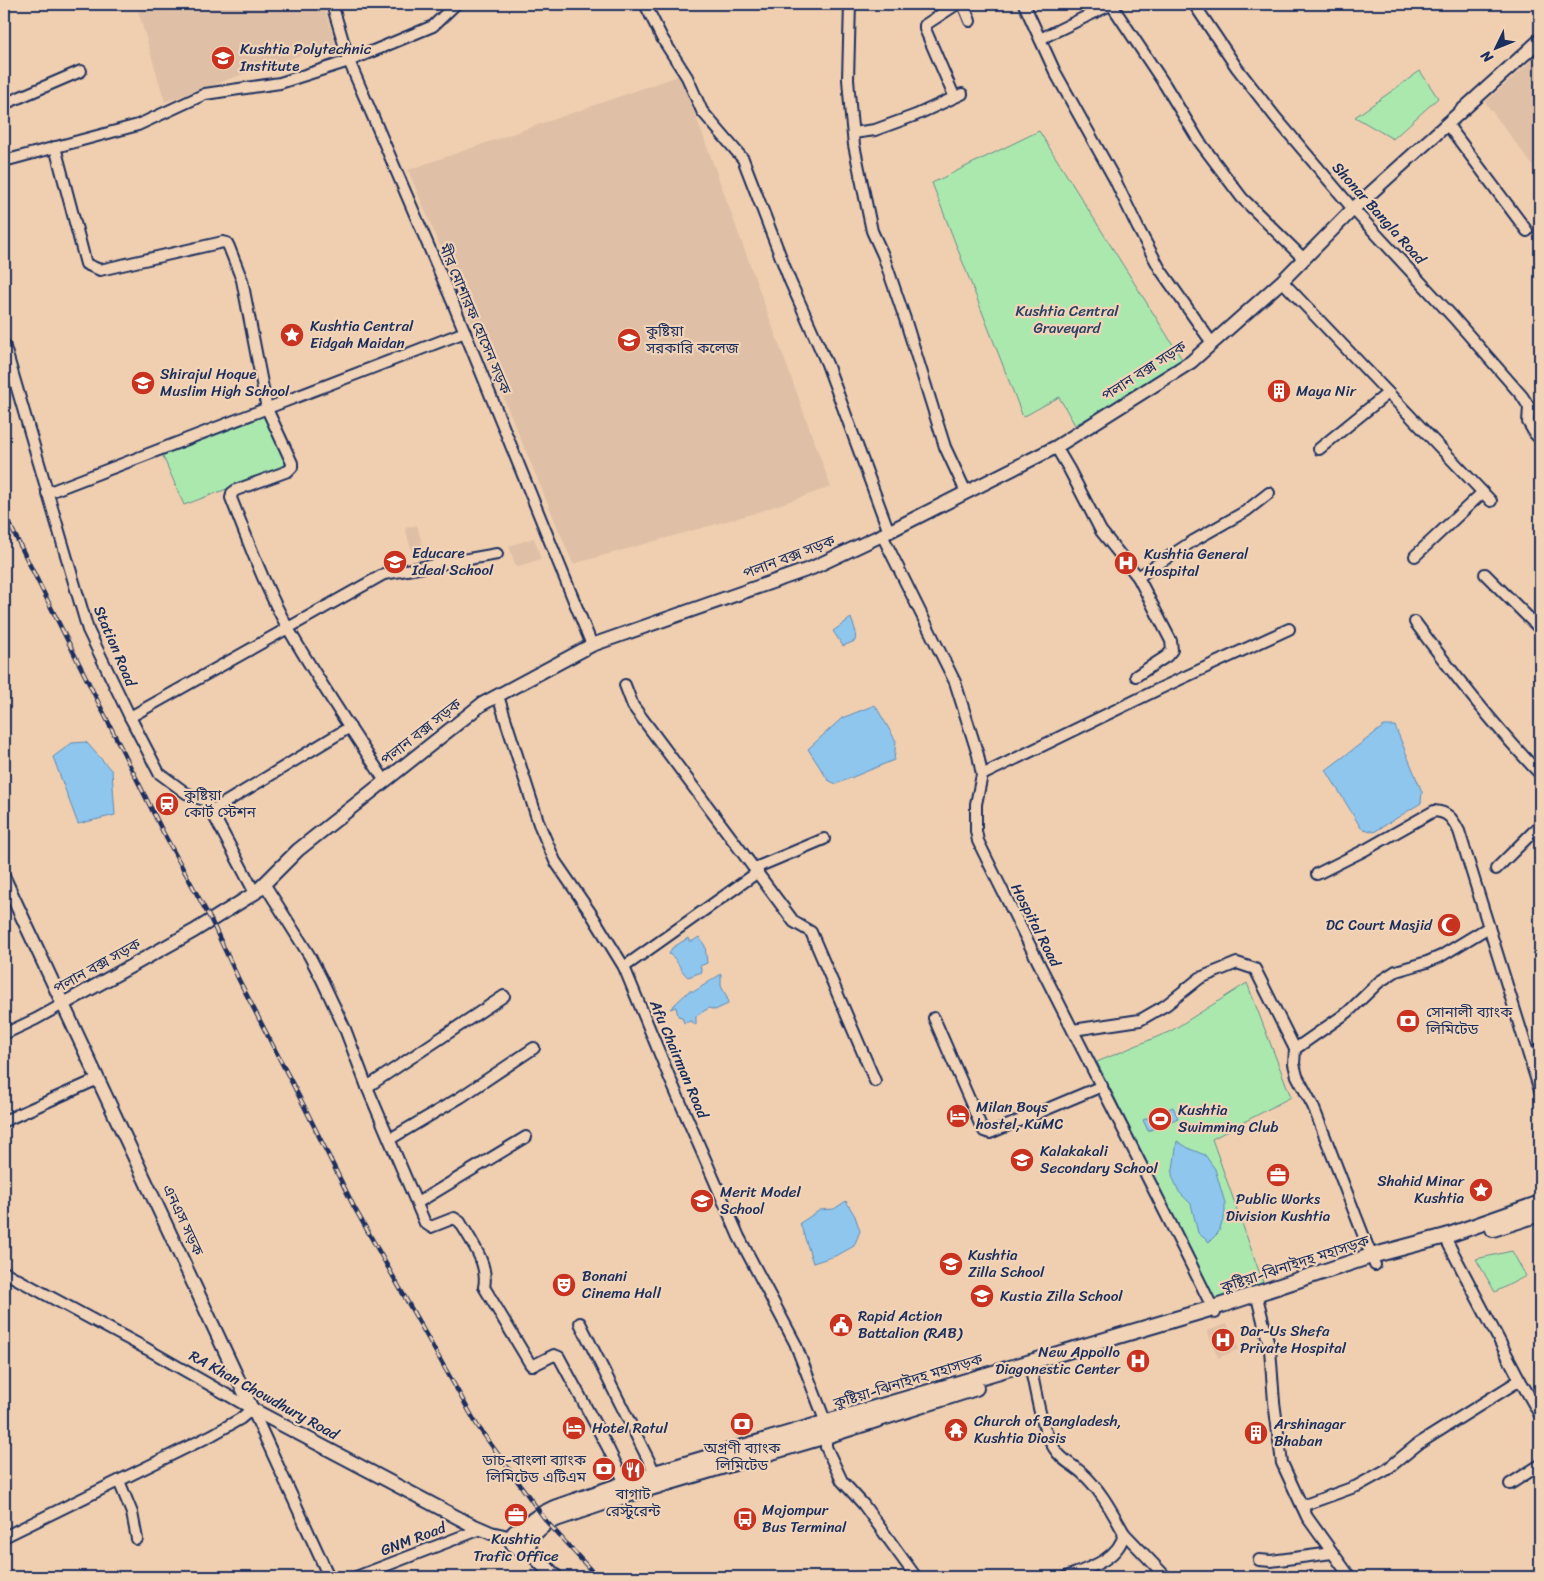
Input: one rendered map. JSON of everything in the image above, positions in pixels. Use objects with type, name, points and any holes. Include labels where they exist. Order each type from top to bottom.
[{"type":"highway","name":"কুষ্টিয়া-ঝিনাইদহ মহাসড়ক","points":[[826,1430],[1286,1289],[1540,1203]]},
{"type":"highway","name":"কুষ্টিয়া-ঝিনাইদহ মহাসড়ক","points":[[1373,1261],[1448,1243],[1540,1214]]},
{"type":"highway","name":"কুষ্টিয়া-ঝিনাইদহ মহাসড়ক","points":[[1214,1311],[1258,1301],[1286,1289]]},
{"type":"highway","name":"কুষ্টিয়া-ঝিনাইদহ মহাসড়ক","points":[[600,1498],[759,1449],[1031,1371],[1109,1342]]},
{"type":"highway","name":"কুষ্টিয়া-ঝিনাইদহ মহাসড়ক","points":[[522,1538],[547,1522],[600,1498],[625,1483],[655,1473],[700,1467]]},
{"type":"highway","points":[[522,1538],[555,1577]]},
{"type":"main road","name":"পলান বক্স সড়ক","points":[[63,1004],[194,931],[255,893],[298,850],[482,704],[592,645],[812,568],[886,534],[1056,446],[1191,362],[1282,281],[1353,209],[1540,40]]},
{"type":"main road","name":"এনএস সড়ক","points":[[5,882],[252,1409]]},
{"type":"main road","name":"RA Khan Chowdhury Road","points":[[252,1409],[396,1486],[482,1529],[522,1538]]},
{"type":"street","name":"মীর মোশারফ হোসেন সড়ক","points":[[332,4],[349,61],[465,332],[592,645]]},
{"type":"street","points":[[4,161],[138,125],[205,94],[280,83],[349,61],[433,26],[456,4]]},
{"type":"street","name":"Hospital Road","points":[[645,4],[662,38],[687,77],[702,111],[743,159],[790,280],[827,364],[886,534],[955,682],[978,755],[982,775],[976,804],[978,841],[1022,932],[1102,1086],[1214,1311]]},
{"type":"street","points":[[850,4],[848,79],[853,133],[872,230],[883,255],[905,319],[945,447],[966,492]]},
{"type":"street","points":[[853,133],[875,130],[916,115],[958,95],[925,30],[925,26],[957,4]]},
{"type":"street","points":[[963,4],[970,21]]},
{"type":"street","points":[[1024,4],[1055,72],[1114,178],[1160,269],[1212,343]]},
{"type":"street","points":[[1040,39],[1112,4],[1210,155],[1246,203],[1304,259]]},
{"type":"street","name":"Shonar Bangla Road","points":[[1194,4],[1242,75],[1276,118],[1353,209],[1453,317],[1522,396],[1529,407],[1528,422],[1540,439]]},
{"type":"street","points":[[4,104],[81,71]]},
{"type":"street","points":[[1448,124],[1527,231]]},
{"type":"street","points":[[55,147],[86,264],[100,270],[223,242],[226,243],[242,280],[267,409],[292,463],[292,467],[284,473],[236,490],[231,498],[265,582],[289,629],[385,780]]},
{"type":"street","points":[[1282,281],[1491,501]]},
{"type":"street","points":[[47,493],[465,332]]},
{"type":"street","name":"Station Road","points":[[4,344],[88,630],[159,773],[186,793],[206,802],[255,893]]},
{"type":"street","points":[[1319,449],[1388,393]]},
{"type":"street","points":[[1056,446],[1101,531],[1138,576],[1171,641],[1172,650],[1167,656],[1136,676]]},
{"type":"street","points":[[1415,556],[1482,492]]},
{"type":"street","points":[[1138,576],[1193,541],[1246,511],[1270,493]]},
{"type":"street","points":[[130,717],[384,574],[497,554]]},
{"type":"street","points":[[1485,574],[1540,629]]},
{"type":"street","points":[[1415,622],[1461,684],[1511,744],[1540,774]]},
{"type":"street","points":[[982,775],[1161,688],[1289,629]]},
{"type":"street","points":[[625,685],[633,706],[794,922],[810,932],[875,1081]]},
{"type":"street","name":"Afu Chairman Road","points":[[498,696],[539,824],[555,861],[592,915],[624,967],[671,1081],[736,1228],[795,1344],[826,1430],[826,1447],[842,1481],[863,1504],[916,1577]]},
{"type":"street","points":[[211,811],[350,727]]},
{"type":"street","points":[[1318,874],[1434,811],[1445,812],[1452,818],[1458,831],[1489,927],[1540,1091]]},
{"type":"street","points":[[1496,869],[1540,825]]},
{"type":"street","points":[[624,967],[757,870],[824,839]]},
{"type":"street","points":[[265,885],[314,964],[345,1030],[367,1087],[428,1226],[431,1227],[454,1218],[460,1222],[484,1268],[486,1279],[484,1287],[529,1362],[531,1365],[534,1365],[554,1355],[559,1357],[625,1483]]},
{"type":"street","points":[[1296,1049],[1348,1012],[1378,982],[1396,971],[1441,956],[1489,927]]},
{"type":"street","points":[[1073,1030],[1140,1020],[1166,1005],[1200,978],[1237,963],[1255,969],[1296,1049],[1294,1064],[1297,1076],[1313,1106],[1373,1261]]},
{"type":"street","points":[[367,1087],[504,996]]},
{"type":"street","name":"পলান বক্স সড়ক","points":[[4,1034],[63,1004]]},
{"type":"street","points":[[934,1018],[984,1131],[990,1133],[1102,1086]]},
{"type":"street","points":[[390,1139],[462,1097],[534,1048]]},
{"type":"street","points":[[1530,1058],[1540,1048]]},
{"type":"street","points":[[4,1121],[98,1078]]},
{"type":"street","points":[[417,1203],[526,1137]]},
{"type":"street","points":[[1448,1243],[1540,1415]]},
{"type":"street","name":"RA Khan Chowdhury Road","points":[[4,1272],[147,1349],[252,1409]]},
{"type":"street","points":[[1258,1301],[1270,1350],[1274,1402],[1282,1463],[1307,1517],[1350,1577]]},
{"type":"street","points":[[580,1323],[655,1473]]},
{"type":"street","points":[[1031,1371],[1044,1424],[1053,1447],[1062,1458],[1082,1473],[1100,1493],[1124,1533],[1166,1577]]},
{"type":"street","points":[[1302,1506],[1357,1486],[1386,1470],[1418,1444],[1520,1380]]},
{"type":"street","points":[[4,1536],[212,1436],[240,1419],[252,1409]]},
{"type":"street","name":"এনএস সড়ক","points":[[252,1409],[329,1577]]},
{"type":"street","points":[[1510,1484],[1540,1465]]},
{"type":"street","points":[[119,1481],[132,1512],[137,1539]]},
{"type":"street","name":"GNM Road","points":[[356,1577],[482,1529]]},
{"type":"street","points":[[1066,1577],[1083,1574],[1102,1562],[1117,1550],[1123,1542],[1124,1533]]},
{"type":"street","points":[[1259,1560],[1270,1561],[1332,1553]]},
{"type":"shaded area","name":"Kushtia Polytechnic Institute","points":[[136,4],[323,4],[336,44],[165,102]]},
{"type":"shaded area","points":[[1540,53],[1540,171],[1536,170],[1485,102]]},
{"type":"shaded area","name":"কুষ্টিয়া সরকারি কলেজ","points":[[681,75],[831,487],[752,514],[573,564],[408,170]]},
{"type":"shaded area","points":[[417,525],[424,551],[412,553],[405,528]]},
{"type":"shaded area","points":[[534,538],[541,559],[516,567],[509,546]]},
{"type":"shaded area","name":"Dar-Us Shefa Private Hospital","points":[[1227,1324],[1239,1349],[1218,1358],[1207,1331]]},
{"type":"green space","points":[[1420,71],[1438,98],[1393,139],[1355,117]]},
{"type":"green space","name":"Kushtia Central Graveyard","points":[[1039,131],[1185,364],[1075,425],[1059,397],[1023,417],[932,183]]},
{"type":"green space","points":[[267,414],[288,466],[184,505],[162,454]]},
{"type":"green space","points":[[1247,983],[1291,1097],[1212,1139],[1265,1288],[1216,1302],[1097,1062],[1171,1031]]},
{"type":"green space","points":[[1512,1251],[1526,1276],[1495,1292],[1476,1259]]},
{"type":"water","points":[[851,618],[856,632],[855,641],[843,646],[833,631]]},
{"type":"water","points":[[875,705],[896,741],[894,760],[836,784],[828,780],[808,749],[842,718]]},
{"type":"water","points":[[1384,726],[1395,726],[1422,792],[1421,803],[1374,832],[1361,828],[1326,770]]},
{"type":"water","points":[[86,742],[112,771],[115,815],[78,824],[53,757],[72,743]]},
{"type":"water","points":[[699,937],[705,946],[707,963],[700,966],[702,972],[688,977],[669,954],[672,948],[688,938],[689,941],[693,941]]},
{"type":"water","points":[[721,974],[721,986],[727,997],[728,1004],[715,1010],[709,1008],[696,1016],[696,1025],[691,1021],[684,1023],[682,1017],[678,1016],[676,1007],[670,1009],[689,991],[695,991]]},
{"type":"water","name":"Kushtia Swimming Club","points":[[1173,1107],[1178,1118],[1148,1131],[1143,1120]]},
{"type":"water","points":[[1177,1141],[1205,1155],[1215,1169],[1225,1203],[1225,1215],[1218,1233],[1209,1242],[1198,1233],[1191,1204],[1179,1192],[1172,1176]]},
{"type":"water","points":[[846,1201],[855,1216],[860,1231],[854,1246],[838,1255],[813,1263],[800,1223],[820,1210],[834,1209]]},
{"type":"railway","points":[[4,513],[163,832],[211,920],[239,980],[354,1207],[477,1425],[547,1522],[597,1577]]},
{"type":"place","name":"Kushtia Polytechnic Institute","points":[[223,58]]},
{"type":"place","name":"Kushtia Central Eidgah Maidan","points":[[292,335]]},
{"type":"place","name":"কুষ্টিয়া সরকারি কলেজ","points":[[629,340]]},
{"type":"place","name":"Shirajul Hoque Muslim High School","points":[[143,383]]},
{"type":"place","name":"Maya Nir","points":[[1279,391]]},
{"type":"place","name":"Educare Ideal School","points":[[395,562]]},
{"type":"place","name":"Kushtia General Hospital","points":[[1126,563]]},
{"type":"place","name":"কুষ্টিয়া কোর্ট স্টেশন","points":[[167,804]]},
{"type":"place","name":"DC Court Masjid","points":[[1449,925]]},
{"type":"place","name":"সোনালী ব্যাংক লিমিটেড","points":[[1408,1021]]},
{"type":"place","name":"Milan Boys hostel, KuMC","points":[[958,1116]]},
{"type":"place","name":"Kushtia Swimming Club","points":[[1160,1119]]},
{"type":"place","name":"Kalakakali Secondary School","points":[[1022,1160]]},
{"type":"place","name":"Public Works Division Kushtia","points":[[1278,1175]]},
{"type":"place","name":"Shahid Minar Kushtia","points":[[1481,1190]]},
{"type":"place","name":"Merit Model School","points":[[702,1201]]},
{"type":"place","name":"Kushtia Zilla School","points":[[951,1264]]},
{"type":"place","name":"Bonani Cinema Hall","points":[[564,1285]]},
{"type":"place","name":"Kustia Zilla School","points":[[982,1296]]},
{"type":"place","name":"Rapid Action Battalion (RAB)","points":[[841,1325]]},
{"type":"place","name":"Dar-Us Shefa Private Hospital","points":[[1223,1340]]},
{"type":"place","name":"New Appollo Diagonestic Center","points":[[1138,1361]]},
{"type":"place","name":"অগ্রণী ব্যাংক লিমিটেড","points":[[742,1424]]},
{"type":"place","name":"Hotel Ratul","points":[[574,1428]]},
{"type":"place","name":"Church of Bangladesh, Kushtia Diosis","points":[[956,1430]]},
{"type":"place","name":"Arshinagar Bhaban","points":[[1256,1433]]},
{"type":"place","name":"ডাচ-বাংলা ব্যাংক লিমিটেড এটিএম","points":[[604,1469]]},
{"type":"place","name":"বাগাট রেস্টুরেন্ট","points":[[633,1470]]},
{"type":"place","name":"Kushtia Trafic Office","points":[[516,1515]]},
{"type":"place","name":"Mojompur Bus Terminal","points":[[745,1519]]}]
